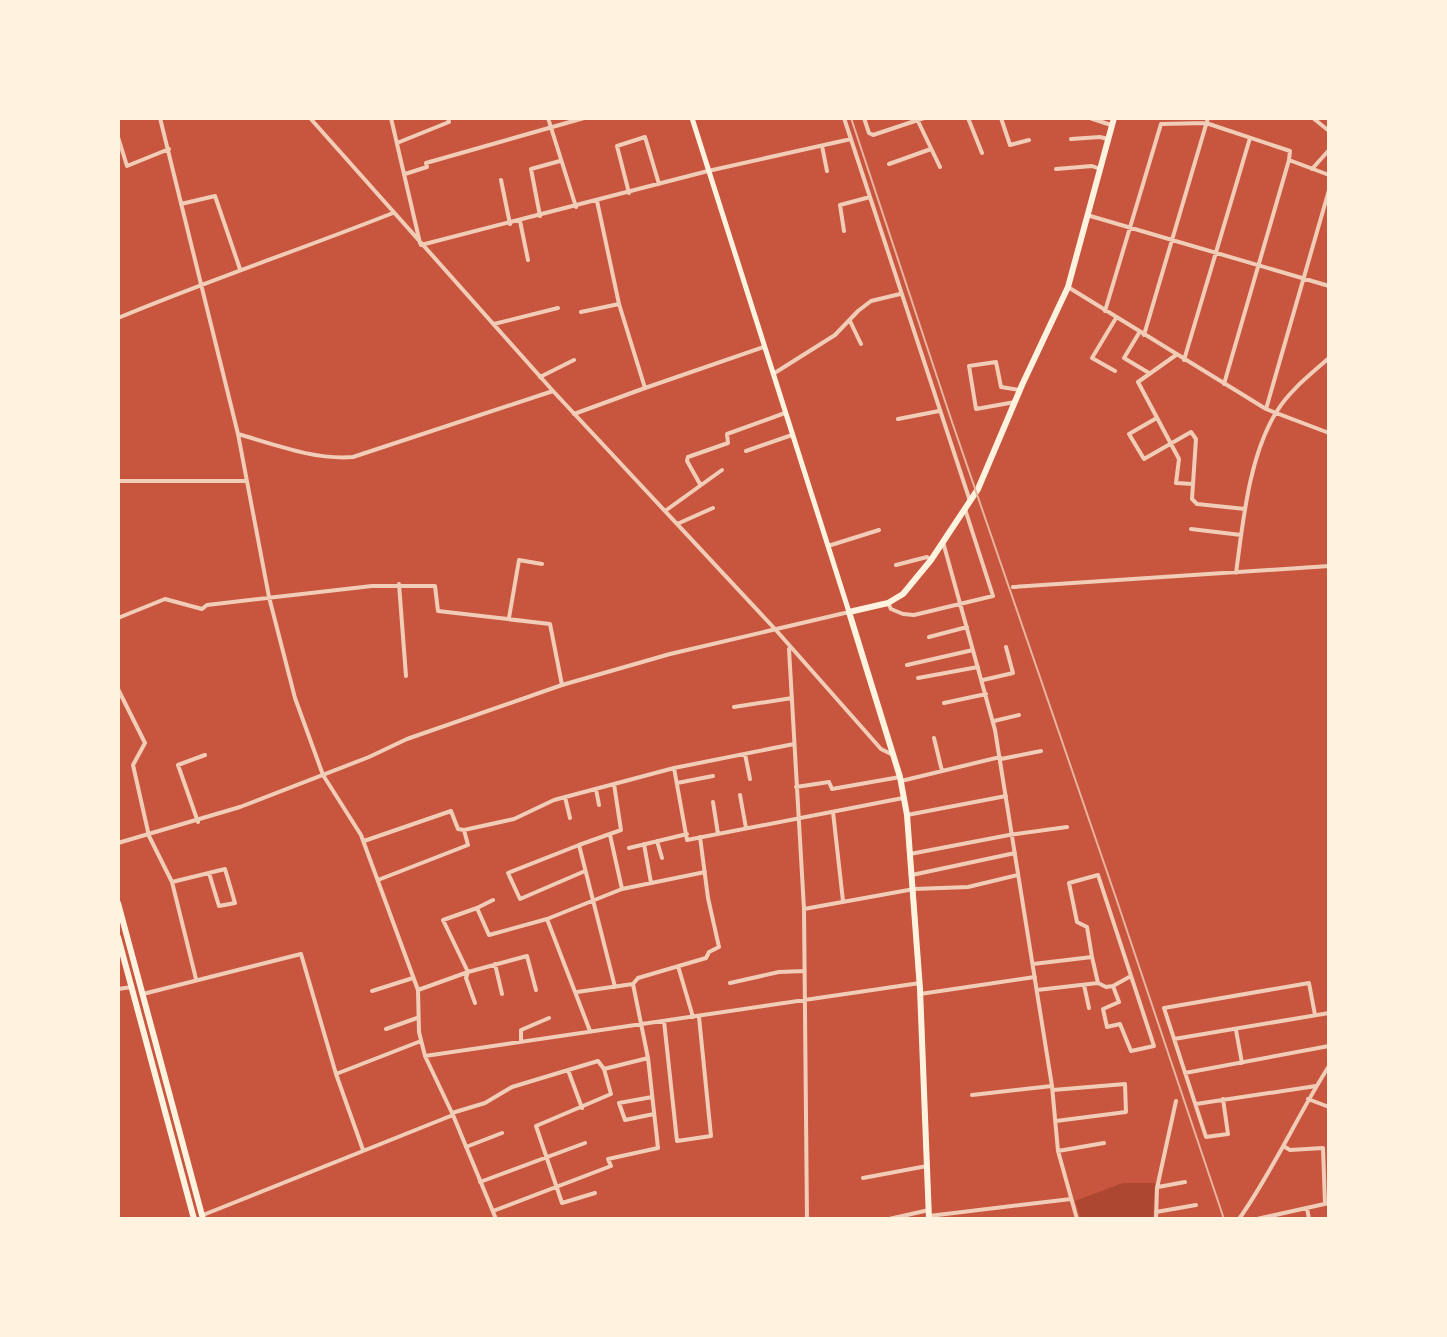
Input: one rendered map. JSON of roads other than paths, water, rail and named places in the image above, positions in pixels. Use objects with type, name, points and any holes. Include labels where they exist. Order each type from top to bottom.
[{"type":"main road","points":[[692,118],[900,779],[914,889],[929,1215]]},
{"type":"main road","points":[[849,612],[888,603],[903,594],[931,560],[992,461],[1020,390],[1068,287],[1113,122]]},
{"type":"main road","points":[[118,903],[203,1217]]},
{"type":"main road","points":[[118,937],[194,1219]]},
{"type":"street","points":[[160,118],[238,434],[269,597],[295,698],[323,775],[363,841],[418,990],[418,1018],[425,1056],[496,1219]]},
{"type":"street","points":[[310,118],[540,377],[775,629],[881,749],[893,755]]},
{"type":"street","points":[[391,118],[421,245]]},
{"type":"street","points":[[397,143],[449,122],[448,118]]},
{"type":"street","points":[[548,118],[576,207]]},
{"type":"street","points":[[405,174],[427,167],[426,163],[584,118]]},
{"type":"street","points":[[844,118],[970,501]]},
{"type":"street","points":[[864,118],[869,133],[873,135],[924,118]]},
{"type":"street","points":[[968,118],[982,153]]},
{"type":"street","points":[[1001,118],[1010,145],[1029,140]]},
{"type":"street","points":[[1090,118],[1113,122]]},
{"type":"street","points":[[1313,118],[1329,131]]},
{"type":"street","points":[[917,119],[940,167]]},
{"type":"street","points":[[1149,373],[1124,358],[1142,333],[1207,121]]},
{"type":"street","points":[[1105,311],[1161,124],[1207,121],[1290,151],[1224,384]]},
{"type":"street","points":[[118,137],[127,166],[169,149]]},
{"type":"street","points":[[629,193],[617,146],[645,137],[659,184]]},
{"type":"street","points":[[1184,360],[1250,138]]},
{"type":"street","points":[[421,245],[708,171],[851,139]]},
{"type":"street","points":[[1071,139],[1108,139]]},
{"type":"street","points":[[821,145],[827,171]]},
{"type":"street","points":[[889,164],[931,149]]},
{"type":"street","points":[[1312,169],[1329,150]]},
{"type":"street","points":[[540,216],[531,169],[560,160]]},
{"type":"street","points":[[1289,160],[1329,175]]},
{"type":"street","points":[[1056,169],[1092,166],[1100,169]]},
{"type":"street","points":[[501,180],[510,224]]},
{"type":"street","points":[[1266,409],[1329,190]]},
{"type":"street","points":[[181,204],[215,196],[240,269]]},
{"type":"street","points":[[844,231],[840,205],[870,197]]},
{"type":"street","points":[[597,201],[619,304],[645,388]]},
{"type":"street","points":[[118,318],[199,284],[310,246],[393,213]]},
{"type":"street","points":[[1087,215],[1329,286]]},
{"type":"street","points":[[520,221],[528,260]]},
{"type":"street","points":[[1068,287],[1266,409],[1329,433]]},
{"type":"street","points":[[773,374],[835,335],[871,301],[901,294]]},
{"type":"street","points":[[581,312],[619,304]]},
{"type":"street","points":[[494,324],[558,308]]},
{"type":"street","points":[[1115,371],[1092,358],[1116,318]]},
{"type":"street","points":[[849,320],[861,344]]},
{"type":"street","points":[[574,414],[764,347]]},
{"type":"street","points":[[1176,355],[1138,382],[1179,459],[1176,483],[1193,484]]},
{"type":"street","points":[[1236,573],[1245,509],[1261,449],[1275,413],[1286,398],[1329,357]]},
{"type":"street","points":[[540,377],[574,360]]},
{"type":"street","points":[[1015,402],[976,409],[969,366],[996,362],[1001,387],[1020,390]]},
{"type":"street","points":[[238,434],[297,452],[334,458],[353,457],[553,391]]},
{"type":"street","points":[[898,419],[940,411]]},
{"type":"street","points":[[700,484],[688,457],[728,443],[727,434],[785,413]]},
{"type":"street","points":[[1155,419],[1129,434],[1144,459],[1191,432],[1196,439],[1192,499],[1197,504],[1245,509]]},
{"type":"street","points":[[746,451],[792,435]]},
{"type":"street","points":[[665,511],[722,470]]},
{"type":"street","points":[[118,481],[247,481]]},
{"type":"street","points":[[677,524],[713,508]]},
{"type":"street","points":[[888,603],[891,609],[914,615],[993,596],[965,509]]},
{"type":"street","points":[[1191,529],[1241,535]]},
{"type":"street","points":[[828,546],[879,530]]},
{"type":"street","points":[[943,542],[1001,758],[1053,1088],[1058,1151],[1077,1219]]},
{"type":"street","points":[[896,565],[927,557],[931,560]]},
{"type":"street","points":[[509,618],[519,560],[542,564]]},
{"type":"street","points":[[1013,587],[1329,566]]},
{"type":"street","points":[[399,584],[406,676]]},
{"type":"street","points":[[118,618],[165,599],[202,609],[207,605],[269,597],[399,584],[435,586],[438,611],[550,624],[562,685]]},
{"type":"street","points":[[118,843],[198,822],[369,757],[420,734],[562,685],[625,666],[849,612]]},
{"type":"street","points":[[929,637],[967,627]]},
{"type":"street","points":[[789,647],[804,909],[807,1219]]},
{"type":"street","points":[[982,680],[1013,673],[1006,647]]},
{"type":"street","points":[[907,665],[973,650]]},
{"type":"street","points":[[918,678],[978,667]]},
{"type":"street","points":[[118,689],[145,743],[133,765],[149,836],[172,882],[196,980]]},
{"type":"street","points":[[944,703],[986,694]]},
{"type":"street","points":[[734,707],[792,698]]},
{"type":"street","points":[[993,722],[1019,715]]},
{"type":"street","points":[[934,738],[942,771]]},
{"type":"street","points":[[363,841],[451,811],[458,829],[464,830],[514,819],[565,797],[674,768],[794,744]]},
{"type":"street","points":[[796,787],[829,782],[832,789],[1041,751]]},
{"type":"street","points":[[745,754],[750,779]]},
{"type":"street","points":[[198,822],[178,765],[205,755]]},
{"type":"street","points":[[674,768],[687,840],[904,798]]},
{"type":"street","points":[[677,783],[713,776]]},
{"type":"street","points":[[585,871],[520,899],[508,873],[621,830],[614,784]]},
{"type":"street","points":[[596,789],[599,805]]},
{"type":"street","points":[[740,795],[746,828]]},
{"type":"street","points":[[907,815],[1007,796]]},
{"type":"street","points":[[565,797],[570,818]]},
{"type":"street","points":[[713,802],[718,834]]},
{"type":"street","points":[[833,811],[843,901]]},
{"type":"street","points":[[910,854],[1067,827]]},
{"type":"street","points":[[378,880],[468,845],[464,830]]},
{"type":"street","points":[[629,848],[687,834]]},
{"type":"street","points":[[610,835],[622,889]]},
{"type":"street","points":[[577,992],[633,984],[638,978],[706,958],[709,952],[719,947],[700,837]]},
{"type":"street","points":[[657,841],[662,858]]},
{"type":"street","points":[[644,844],[651,883]]},
{"type":"street","points":[[579,845],[615,987]]},
{"type":"street","points":[[912,875],[1015,853]]},
{"type":"street","points":[[172,882],[225,869],[235,903],[219,906],[209,873]]},
{"type":"street","points":[[477,908],[489,935],[547,919],[622,889],[705,872]]},
{"type":"street","points":[[804,909],[914,889],[968,887],[1018,875]]},
{"type":"street","points":[[1098,983],[1087,927],[1077,922],[1069,883],[1098,875],[1154,1046],[1131,1051],[1120,1024],[1107,1027],[1103,1009],[1119,1002],[1113,986]]},
{"type":"street","points":[[475,1003],[466,978],[468,972],[443,920],[493,900]]},
{"type":"street","points":[[547,919],[590,1031]]},
{"type":"street","points":[[143,994],[301,954],[336,1074],[363,1150]]},
{"type":"street","points":[[418,990],[527,956],[536,990]]},
{"type":"street","points":[[1033,964],[1092,957]]},
{"type":"street","points":[[495,964],[502,994]]},
{"type":"street","points":[[664,1021],[677,1141],[711,1136],[696,1017],[678,966]]},
{"type":"street","points":[[730,983],[779,972],[804,971]]},
{"type":"street","points":[[1037,990],[1098,983],[1113,986],[1131,976]]},
{"type":"street","points":[[920,994],[1035,977]]},
{"type":"street","points":[[372,991],[413,978]]},
{"type":"street","points":[[425,1056],[920,983]]},
{"type":"street","points":[[1223,1099],[1228,1134],[1206,1137],[1164,1008],[1309,983],[1315,1015]]},
{"type":"street","points":[[493,1211],[611,1166],[608,1159],[658,1148],[643,1023],[633,984]]},
{"type":"street","points":[[1084,985],[1089,1008]]},
{"type":"street","points":[[118,989],[132,987]]},
{"type":"street","points":[[1174,1039],[1329,1013]]},
{"type":"street","points":[[386,1029],[418,1018]]},
{"type":"street","points":[[521,1042],[521,1030],[549,1018]]},
{"type":"street","points":[[1236,1029],[1242,1063]]},
{"type":"street","points":[[336,1074],[421,1041]]},
{"type":"street","points":[[1185,1073],[1329,1046]]},
{"type":"street","points":[[604,1069],[648,1058]]},
{"type":"street","points":[[203,1217],[485,1103],[512,1087],[598,1061],[604,1069],[611,1094],[536,1126],[562,1203],[595,1193]]},
{"type":"street","points":[[1239,1219],[1257,1195],[1329,1066]]},
{"type":"street","points":[[568,1070],[582,1108]]},
{"type":"street","points":[[972,1095],[1125,1084],[1126,1112],[1056,1121]]},
{"type":"street","points":[[1195,1104],[1316,1086]]},
{"type":"street","points":[[652,1097],[619,1103],[625,1120],[654,1114]]},
{"type":"street","points":[[1308,1099],[1329,1107]]},
{"type":"street","points":[[1156,1219],[1158,1187],[1176,1101]]},
{"type":"street","points":[[466,1147],[502,1133]]},
{"type":"street","points":[[480,1182],[585,1143]]},
{"type":"street","points":[[1058,1151],[1104,1143]]},
{"type":"street","points":[[1259,1219],[1327,1203],[1323,1148],[1290,1150],[1285,1147]]},
{"type":"street","points":[[863,1178],[927,1166]]},
{"type":"street","points":[[1158,1187],[1185,1182]]},
{"type":"street","points":[[889,1219],[1071,1199]]},
{"type":"street","points":[[1156,1212],[1196,1205]]},
{"type":"street","points":[[1307,1208],[1309,1219]]},
{"type":"railway","points":[[851,118],[1224,1219]]}]
